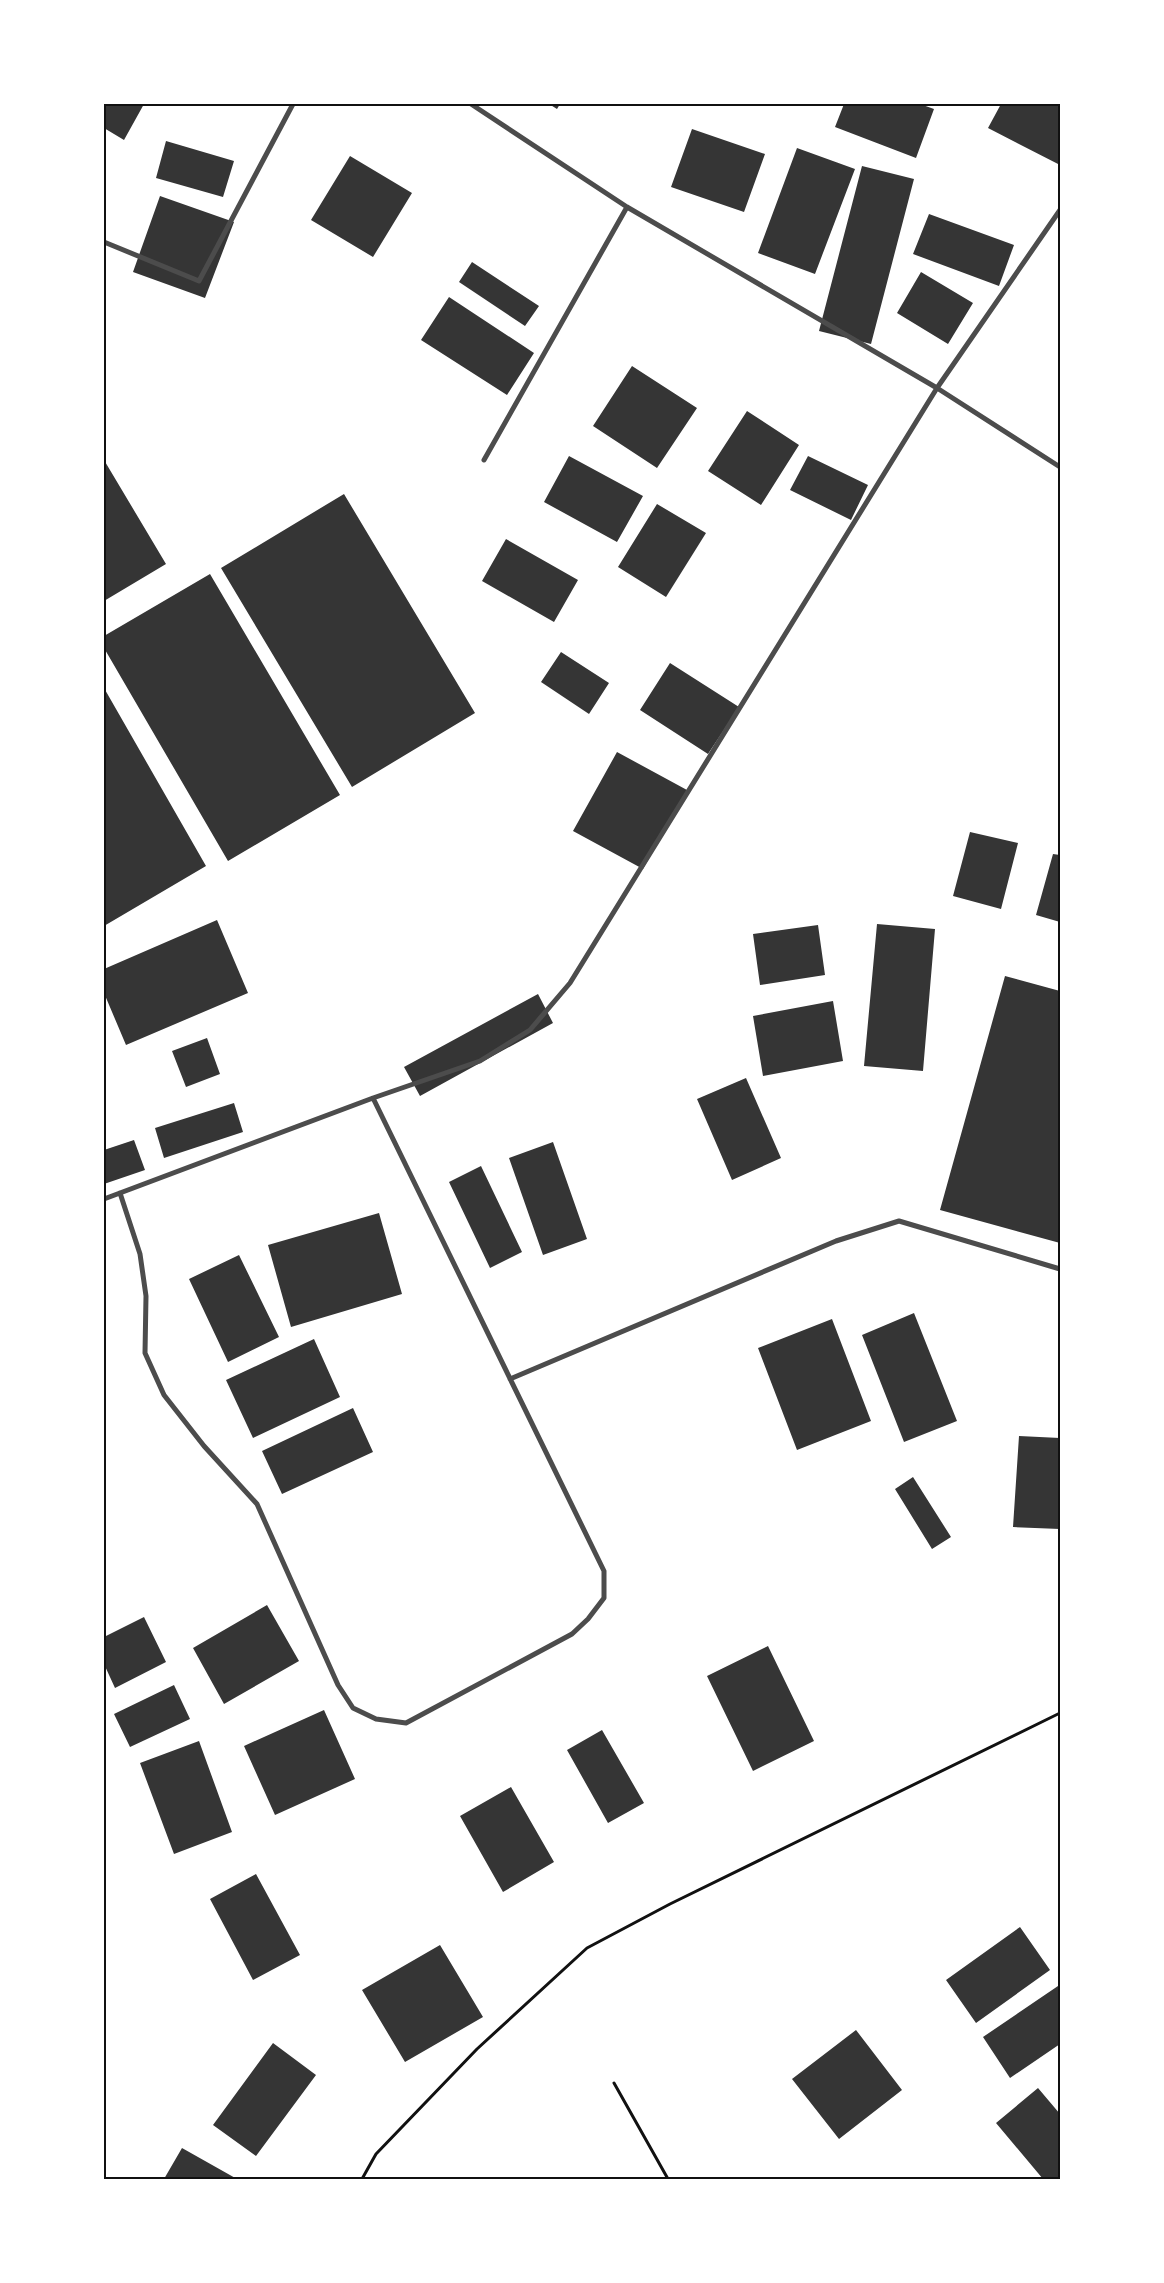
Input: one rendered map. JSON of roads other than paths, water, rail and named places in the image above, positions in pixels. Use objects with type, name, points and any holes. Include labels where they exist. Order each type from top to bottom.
[{"type":"street","points":[[104,242],[200,281],[293,104]]},
{"type":"street","points":[[471,104],[627,207],[937,388],[1060,467]]},
{"type":"street","points":[[484,460],[627,207]]},
{"type":"street","points":[[104,1199],[373,1098],[480,1061],[530,1030],[570,984],[937,388],[1060,210]]},
{"type":"street","points":[[120,1193],[140,1254],[146,1296],[145,1353],[164,1395],[204,1446],[257,1504],[338,1685],[354,1708],[376,1719],[406,1723],[572,1634],[588,1619],[604,1598],[604,1571],[373,1098]]},
{"type":"street","points":[[510,1379],[836,1241],[899,1220],[1060,1269]]}]
